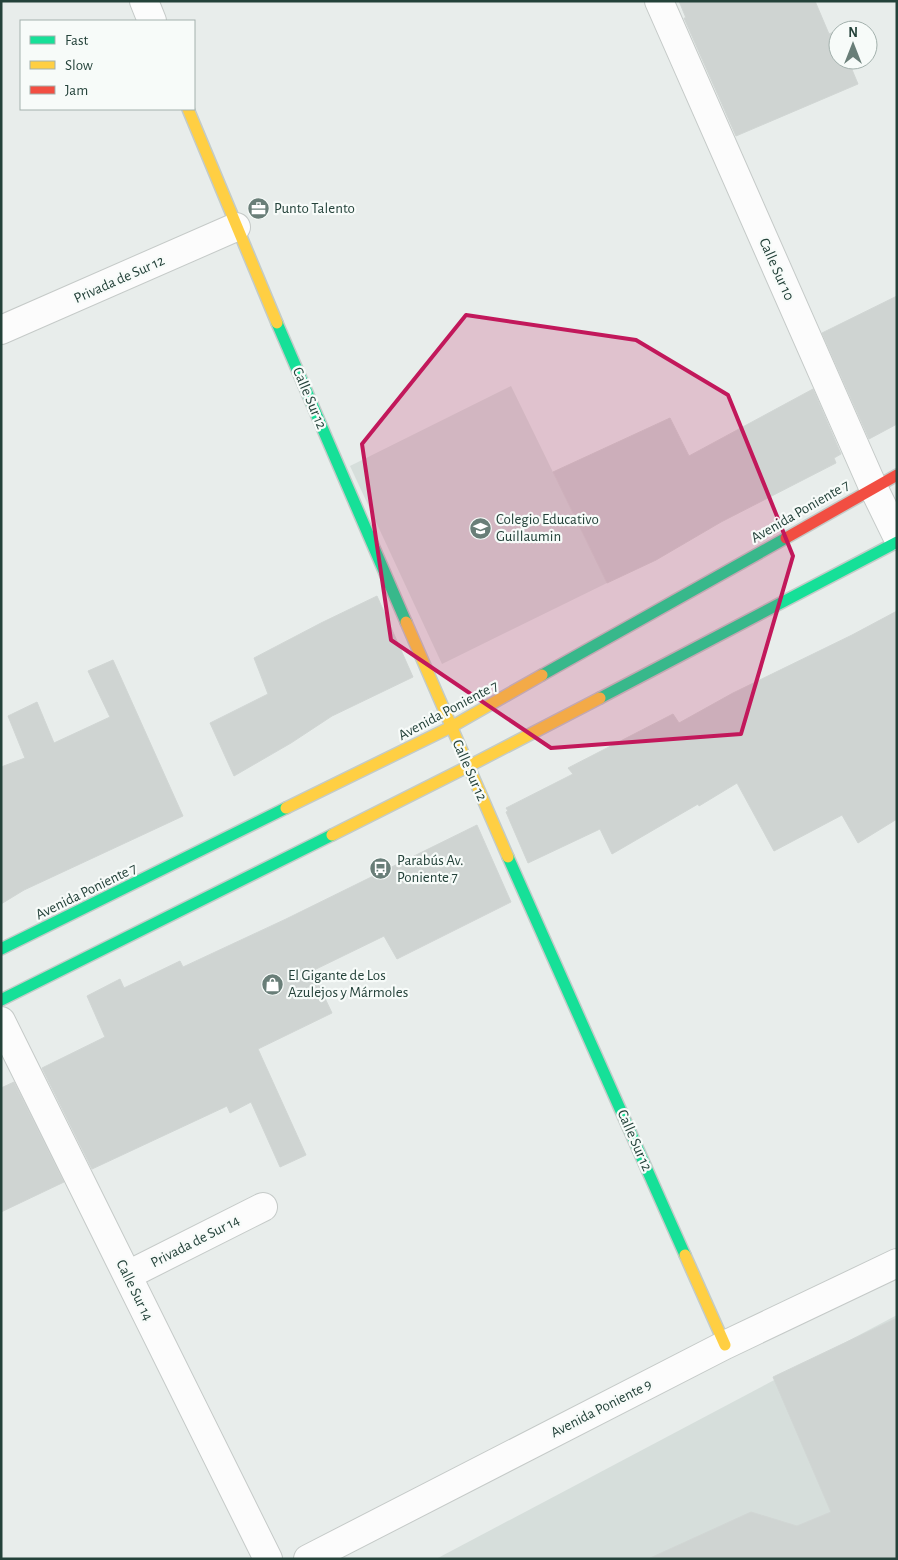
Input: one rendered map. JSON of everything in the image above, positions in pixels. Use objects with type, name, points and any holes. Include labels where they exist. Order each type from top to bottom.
[{"type":"main road","name":"Calle Sur 12","points":[[188,110],[236,227],[451,727],[725,1345]]},
{"type":"main road","name":"Avenida Poniente 7","points":[[1,949],[451,727],[885,481]]},
{"type":"main road","points":[[1,1000],[469,766],[897,542]]},
{"type":"street","points":[[144,1],[152,20]]},
{"type":"street","name":"Calle Sur 10","points":[[659,1],[885,481],[897,536]]},
{"type":"street","name":"Privada de Sur 12","points":[[1,330],[236,227]]},
{"type":"street","name":"Calle Sur 14","points":[[1,1021],[268,1559]]},
{"type":"street","name":"Privada de Sur 14","points":[[128,1276],[262,1207]]},
{"type":"street","name":"Avenida Poniente 9","points":[[308,1559],[725,1345],[897,1263]]},
{"type":"highlighted area","points":[[466,315],[636,340],[728,395],[793,556],[741,734],[551,748],[391,640],[362,444]]},
{"type":"shaded area","name":"Colegio Educativo Guillaumin","points":[[511,386],[607,583],[442,664],[350,466]]},
{"type":"shaded area","points":[[897,1315],[897,1559],[436,1559]]},
{"type":"building","points":[[679,1],[815,1],[828,32],[828,70],[852,70],[858,84],[736,136],[684,18],[686,18]]},
{"type":"building","points":[[897,296],[897,424],[869,439],[822,333]]},
{"type":"building","points":[[813,389],[841,454],[834,458],[836,463],[721,522],[656,560],[607,583],[553,472],[670,418],[689,456]]},
{"type":"building","points":[[377,596],[413,677],[332,716],[291,743],[234,776],[210,723],[268,694],[254,658]]},
{"type":"building","points":[[897,611],[897,819],[858,843],[842,815],[774,851],[737,783],[612,854],[600,829],[528,863],[506,808],[573,774],[568,768],[673,714],[679,723],[733,693]]},
{"type":"building","points":[[113,660],[183,816],[24,890],[1,904],[1,767],[25,758],[8,716],[37,702],[54,743],[110,717],[88,671]]},
{"type":"building","points":[[477,825],[511,902],[397,959],[384,936],[312,971],[332,1013],[258,1049],[306,1155],[280,1167],[251,1102],[230,1113],[227,1106],[92,1169],[42,1068],[105,1037],[87,996],[120,979],[124,988],[180,961],[183,967],[286,919]]},
{"type":"building","points":[[14,1082],[64,1182],[1,1212],[1,1088]]},
{"type":"building","points":[[897,1318],[897,1559],[648,1559],[751,1512],[797,1526],[831,1512],[773,1377]]},
{"type":"traffic: fast","points":[[277,323],[406,622]]},
{"type":"traffic: fast","points":[[542,675],[786,538]]},
{"type":"traffic: fast","points":[[600,698],[897,542]]},
{"type":"traffic: fast","points":[[1,949],[286,808]]},
{"type":"traffic: fast","points":[[1,1000],[332,835]]},
{"type":"traffic: fast","points":[[508,857],[685,1255]]},
{"type":"traffic: slow","points":[[188,110],[277,323]]},
{"type":"traffic: slow","points":[[406,622],[508,857]]},
{"type":"traffic: slow","points":[[286,808],[451,727],[542,675]]},
{"type":"traffic: slow","points":[[332,835],[600,698]]},
{"type":"traffic: slow","points":[[685,1255],[725,1345]]},
{"type":"traffic: jam","points":[[786,538],[897,475]]},
{"type":"place","name":"Punto Talento","points":[[258,208]]},
{"type":"place","name":"Colegio Educativo Guillaumin","points":[[480,528]]},
{"type":"place","name":"Parabús Av. Poniente 7","points":[[381,869]]},
{"type":"place","name":"El Gigante de Los Azulejos y Mármoles","points":[[272,984]]}]
